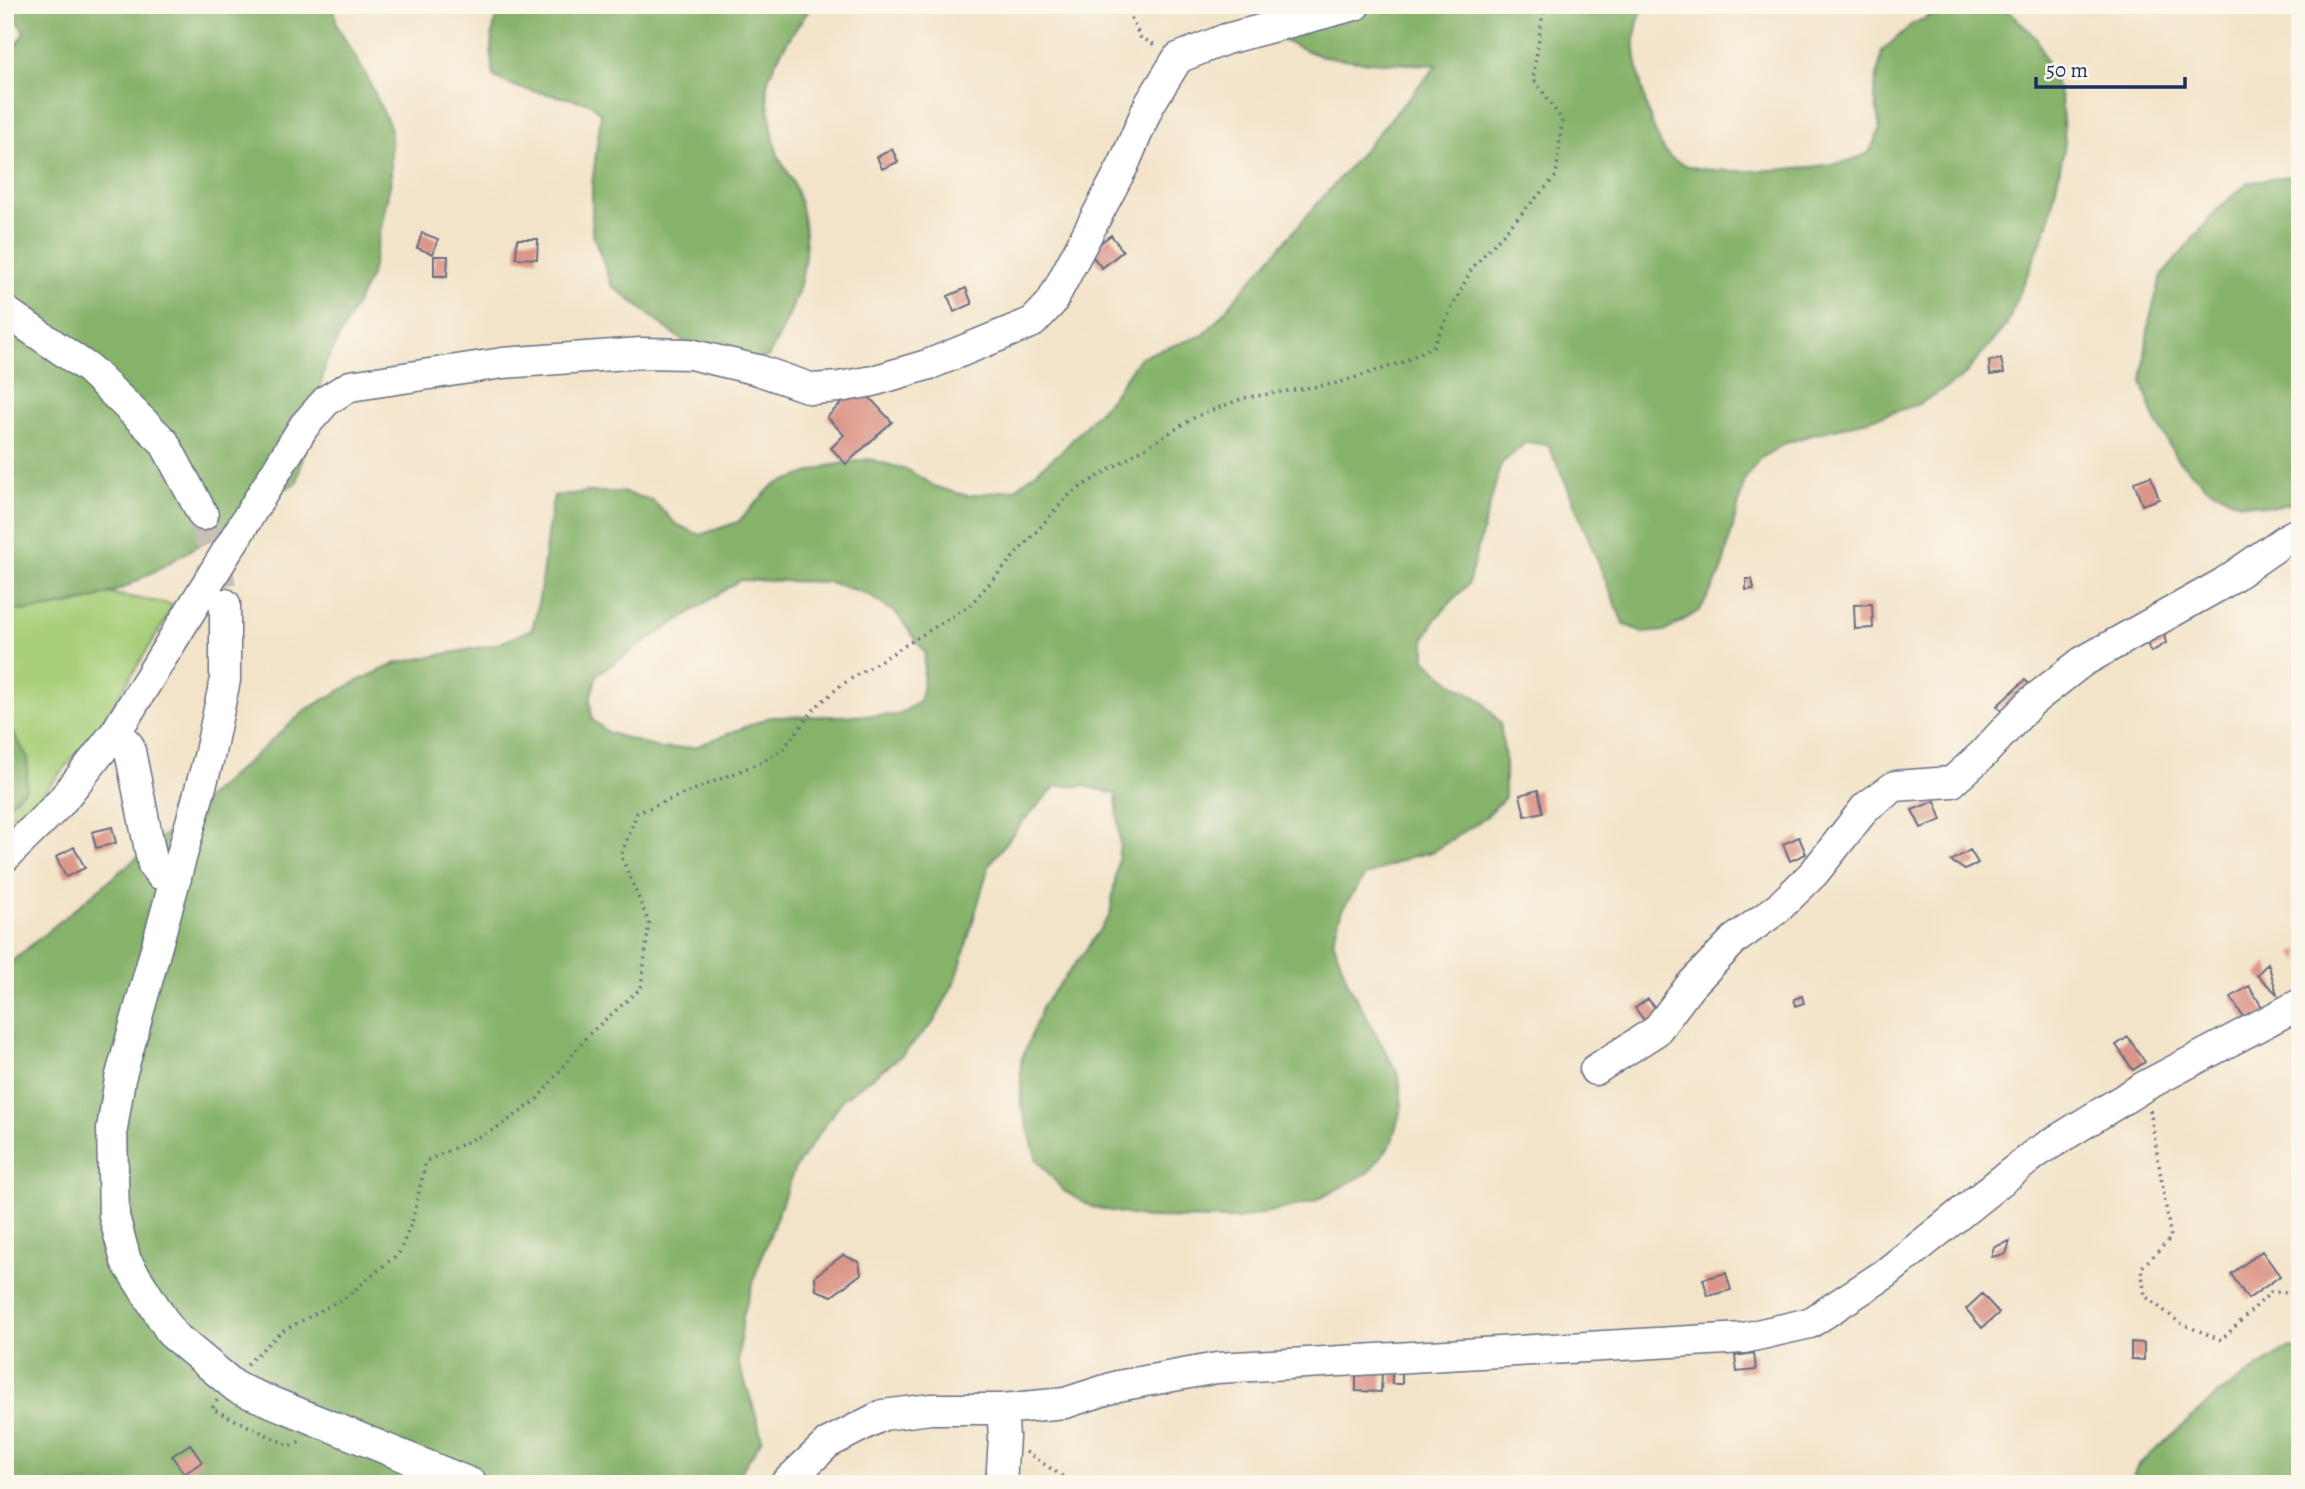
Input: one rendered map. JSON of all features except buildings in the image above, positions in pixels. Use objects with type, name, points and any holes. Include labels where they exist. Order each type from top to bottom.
[{"type":"street","points":[[5,857],[60,803],[116,732],[304,426],[327,400],[350,386],[503,363],[641,353],[690,354],[758,370],[813,389],[839,387],[873,381],[930,363],[1003,335],[1032,322],[1051,303],[1124,164],[1149,105],[1178,58],[1226,38],[1355,5]]},
{"type":"street","points":[[5,311],[89,369],[164,442],[203,515]]},
{"type":"street","points":[[1595,1070],[1656,1031],[1690,986],[1734,940],[1777,909],[1814,873],[1866,807],[1895,786],[1952,782],[1982,755],[2031,702],[2082,663],[2222,584],[2300,532]]},
{"type":"street","points":[[225,604],[225,680],[209,757],[120,1079],[112,1129],[114,1216],[127,1261],[172,1334],[237,1388],[472,1484]]},
{"type":"street","points":[[116,732],[129,746],[153,865],[160,874],[176,878]]},
{"type":"street","points":[[785,1484],[828,1443],[883,1415],[931,1409],[1003,1423],[1118,1386],[1217,1368],[1744,1338],[1810,1323],[1885,1274],[2036,1153],[2145,1086],[2300,1004]]},
{"type":"street","points":[[1001,1484],[1003,1423]]},
{"type":"path","points":[[1125,5],[1140,37],[1178,58]]},
{"type":"path","points":[[247,1363],[281,1332],[346,1297],[399,1253],[412,1222],[426,1161],[496,1128],[536,1101],[588,1035],[641,988],[649,923],[621,856],[637,813],[762,762],[784,748],[816,707],[841,685],[969,606],[1071,493],[1198,416],[1244,398],[1338,383],[1403,362],[1433,346],[1472,268],[1556,176],[1562,120],[1533,78],[1546,5]]},
{"type":"path","points":[[2145,1086],[2171,1238],[2141,1268],[2146,1296],[2180,1323],[2221,1340],[2272,1292],[2300,1292]]},
{"type":"path","points":[[1003,1423],[1074,1484]]},
{"type":"green space","points":[[10,5],[333,5],[337,26],[367,77],[391,129],[391,180],[371,275],[326,363],[297,482],[129,585],[86,600],[32,610],[5,608],[5,140],[10,139],[5,96],[5,63],[24,33]]},
{"type":"green space","points":[[499,5],[812,5],[781,53],[767,84],[768,106],[776,147],[796,190],[805,235],[805,256],[796,297],[789,317],[768,357],[732,365],[700,354],[612,286],[592,232],[592,185],[601,114],[590,103],[519,88],[494,77],[492,41]]},
{"type":"green space","points":[[1272,5],[1645,5],[1635,36],[1636,56],[1646,105],[1660,143],[1670,157],[1683,164],[1725,171],[1802,168],[1843,162],[1869,153],[1880,129],[1874,92],[1882,51],[1912,24],[1951,7],[1983,5],[2011,13],[2037,39],[2061,97],[2065,144],[2048,225],[2007,324],[1962,378],[1919,404],[1784,444],[1760,459],[1745,479],[1721,573],[1700,610],[1666,631],[1642,633],[1623,623],[1548,445],[1526,442],[1501,464],[1468,584],[1436,618],[1425,638],[1425,659],[1449,681],[1481,700],[1500,723],[1505,758],[1505,797],[1485,818],[1432,852],[1410,857],[1365,876],[1342,910],[1333,940],[1348,983],[1399,1076],[1402,1106],[1391,1144],[1369,1172],[1313,1202],[1238,1219],[1146,1218],[1092,1207],[1064,1191],[1037,1160],[1021,1103],[1021,1061],[1043,1005],[1110,915],[1120,846],[1116,794],[1086,786],[1056,786],[1024,820],[989,865],[957,977],[934,1022],[901,1056],[843,1099],[794,1170],[743,1316],[738,1362],[762,1439],[733,1484],[5,1484],[5,967],[176,825],[307,709],[397,663],[498,644],[532,629],[554,496],[622,492],[652,500],[676,524],[700,535],[738,522],[773,485],[828,466],[869,459],[908,470],[936,487],[968,496],[1015,489],[1064,449],[1110,399],[1140,357],[1204,335],[1437,65],[1367,62],[1320,56],[1279,39],[1271,26]],"holes":[[[740,580],[828,582],[865,593],[897,614],[925,653],[919,702],[897,715],[770,717],[695,747],[661,749],[607,732],[592,719],[590,700],[597,674]]]},
{"type":"green space","points":[[2300,174],[2300,502],[2271,507],[2237,502],[2207,487],[2177,459],[2155,419],[2142,382],[2149,322],[2161,277],[2217,210],[2247,183]]},
{"type":"green space","points":[[5,575],[175,605],[100,726],[5,838]]},
{"type":"green space","points":[[5,725],[10,728],[28,758],[26,788],[5,808]]},
{"type":"green space","points":[[2288,1348],[2300,1349],[2300,1484],[2129,1484],[2138,1465],[2217,1395]]},
{"type":"tunnel","points":[[203,515],[221,587]]}]
